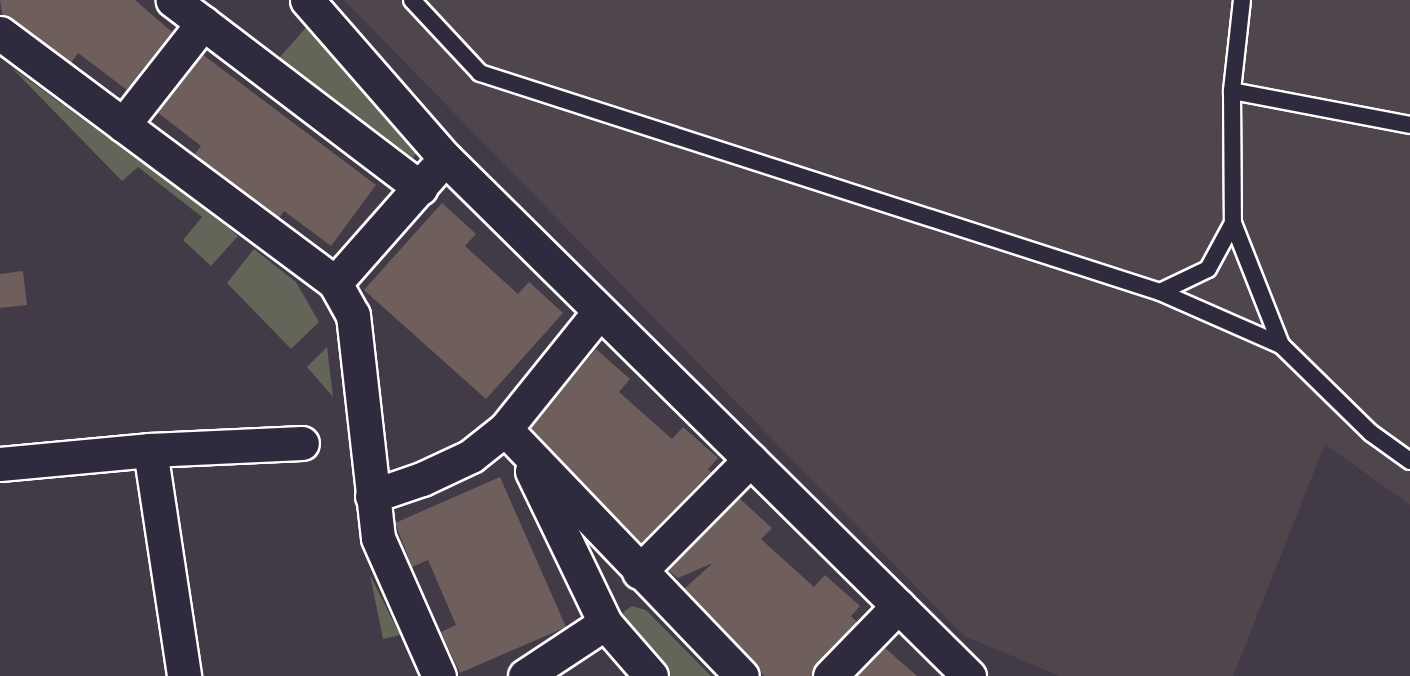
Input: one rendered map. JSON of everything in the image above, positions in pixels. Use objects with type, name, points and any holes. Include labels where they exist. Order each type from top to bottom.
[{"type":"street","points":[[173,0],[420,188]]},
{"type":"street","points":[[307,0],[445,158],[969,676]]},
{"type":"street","points":[[123,125],[202,23]]},
{"type":"street","points":[[0,33],[335,284],[353,315],[378,538],[438,676]]},
{"type":"street","points":[[335,284],[445,158]]},
{"type":"street","points":[[372,496],[422,479],[511,434],[599,312]]},
{"type":"street","points":[[511,434],[639,572],[742,676]]},
{"type":"street","points":[[511,434],[605,622],[651,676]]},
{"type":"street","points":[[0,464],[150,450],[302,443]]},
{"type":"street","points":[[150,450],[184,676]]},
{"type":"street","points":[[639,572],[750,460]]},
{"type":"street","points":[[830,676],[898,606]]},
{"type":"street","points":[[525,676],[605,622]]},
{"type":"lane","points":[[412,0],[480,73],[1160,292],[1281,345],[1371,433],[1410,461]]},
{"type":"lane","points":[[1242,0],[1232,92],[1233,223],[1281,345]]},
{"type":"lane","points":[[1232,92],[1410,125]]},
{"type":"lane","points":[[1160,292],[1208,269],[1233,223]]},
{"type":"shaded area","points":[[344,0],[1410,0],[1410,505],[1325,444],[1233,676],[1060,676],[964,636]]},
{"type":"green space","points":[[310,23],[421,147],[413,158],[279,58]]},
{"type":"green space","points":[[11,67],[207,210],[238,236],[211,266],[183,240],[202,217],[138,167],[122,181]]},
{"type":"green space","points":[[254,249],[296,282],[319,322],[291,349],[227,283]]},
{"type":"green space","points":[[327,347],[333,397],[307,367]]},
{"type":"green space","points":[[370,575],[400,635],[383,639]]},
{"type":"green space","points":[[632,606],[646,610],[711,676],[656,676],[627,634],[623,612]]},
{"type":"building","points":[[0,0],[135,0],[172,32],[127,90],[78,53],[71,63],[2,14]]},
{"type":"building","points":[[202,54],[376,185],[331,246],[284,211],[279,218],[194,155],[201,146],[157,112]]},
{"type":"building","points":[[442,203],[476,234],[465,246],[518,294],[529,282],[563,313],[486,399],[364,290]]},
{"type":"building","points":[[23,271],[27,305],[0,308],[0,274]]},
{"type":"building","points":[[596,349],[630,379],[619,392],[672,439],[683,427],[718,458],[708,469],[711,472],[641,543],[530,428]]},
{"type":"building","points":[[500,477],[566,627],[460,673],[441,632],[456,625],[428,560],[412,567],[395,523]]},
{"type":"building","points":[[739,498],[772,528],[761,539],[814,587],[825,575],[860,606],[851,616],[857,622],[817,663],[812,676],[764,676],[684,589],[713,563],[678,578],[668,570]]},
{"type":"building","points":[[884,647],[917,676],[856,676]]}]
